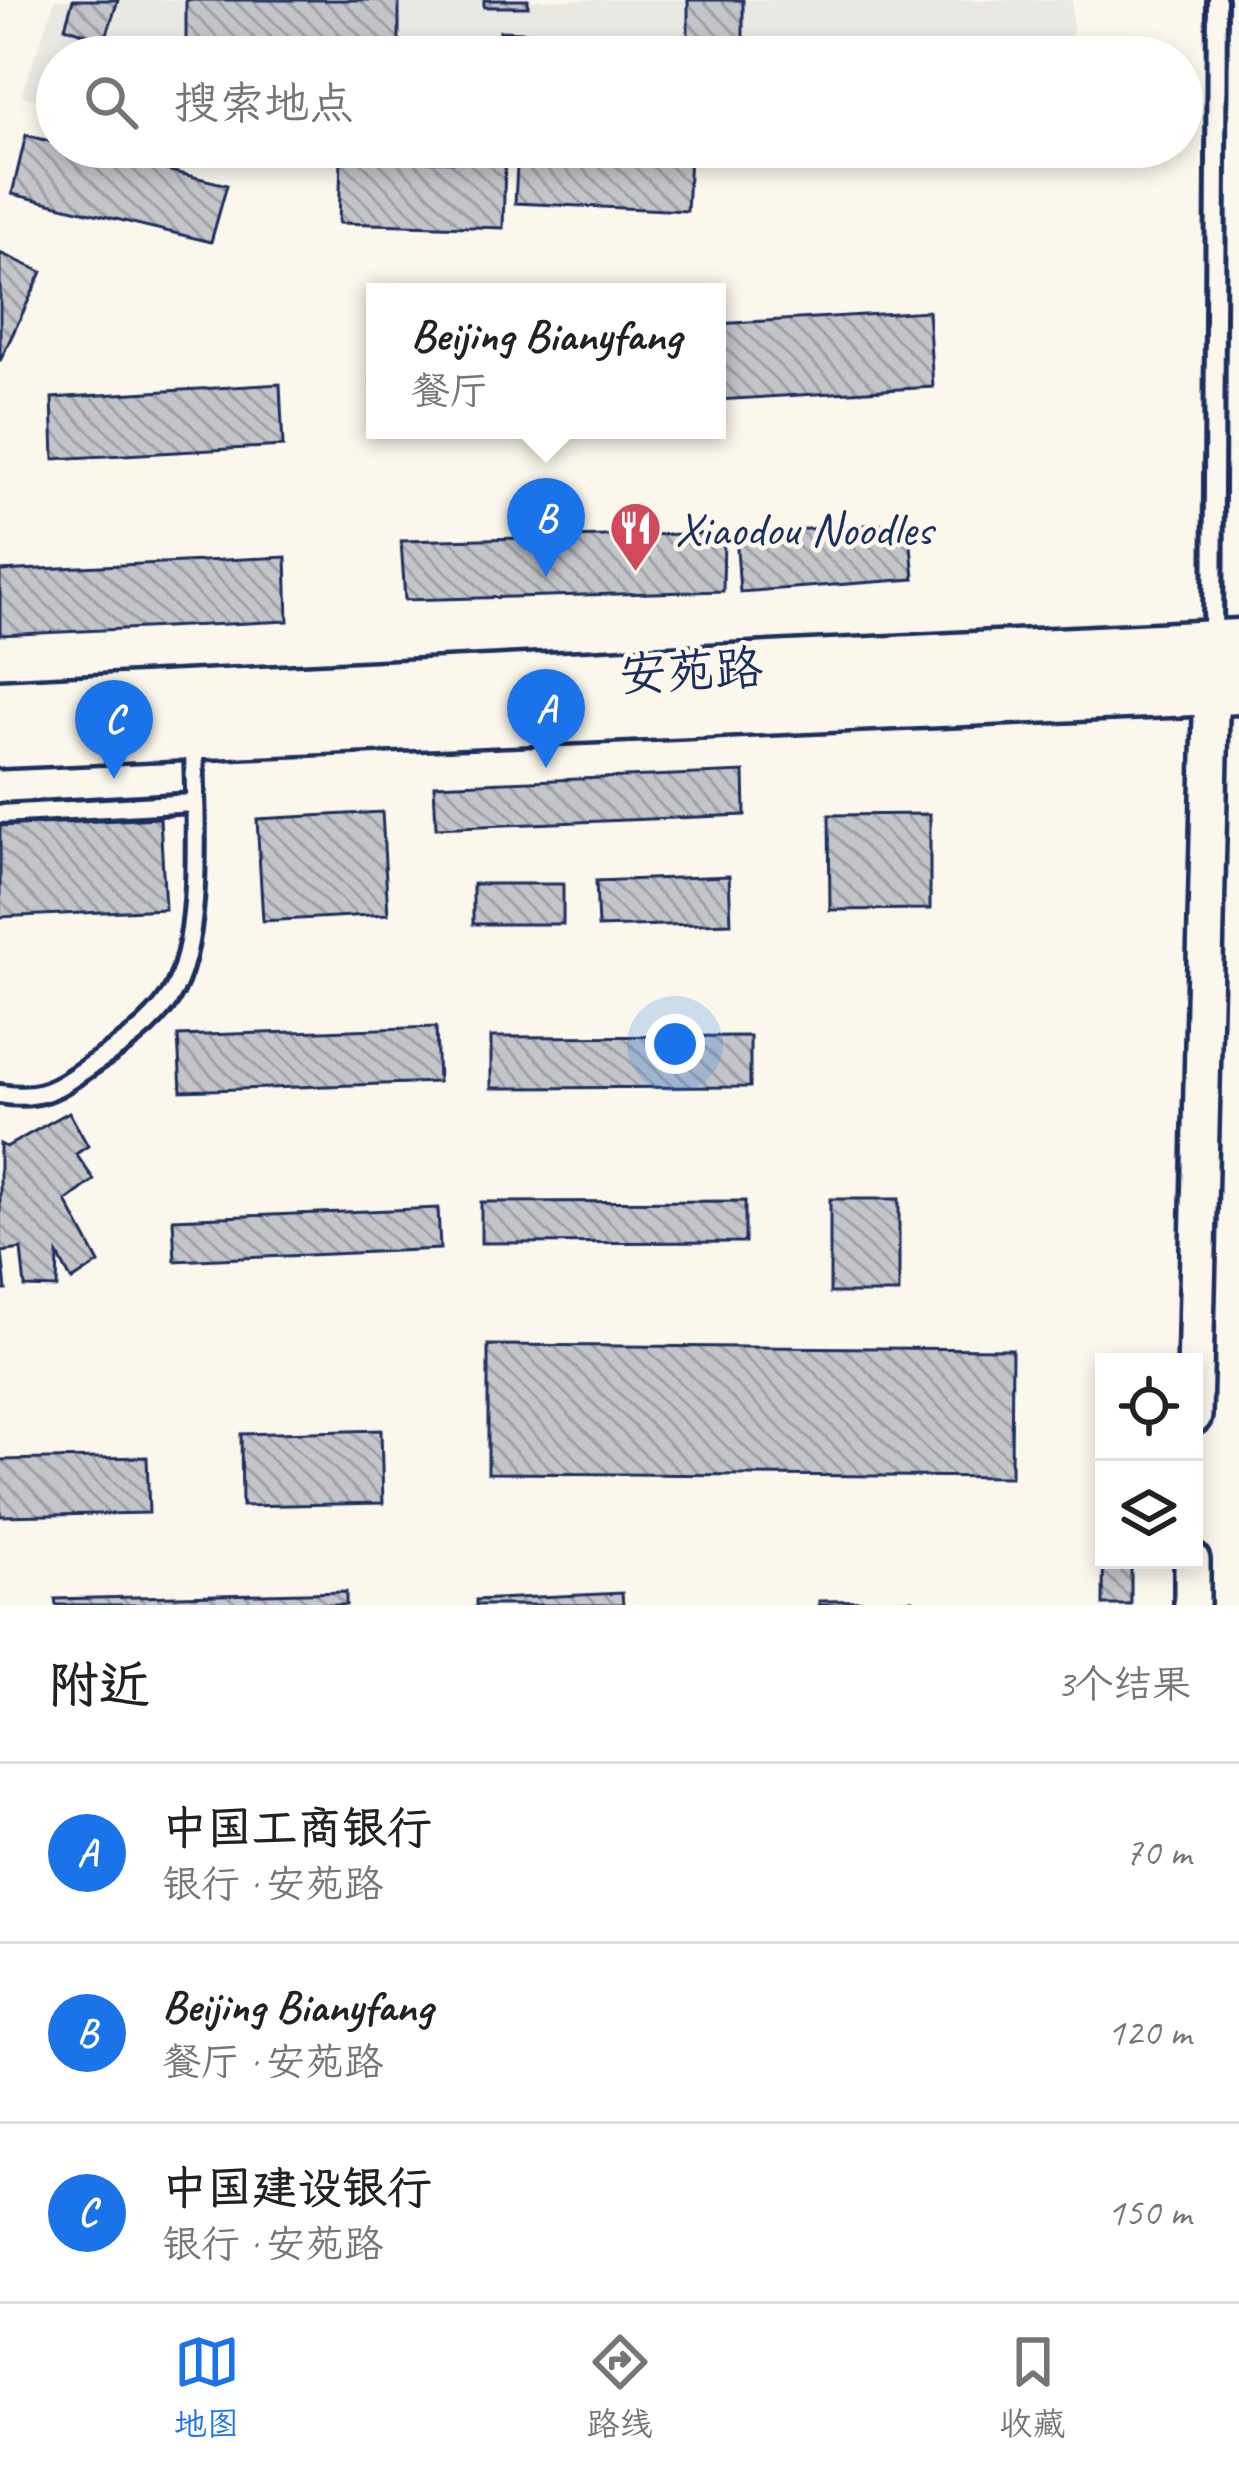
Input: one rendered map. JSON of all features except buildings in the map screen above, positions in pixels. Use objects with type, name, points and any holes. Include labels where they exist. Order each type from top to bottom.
[{"type":"main road","name":"安苑路","points":[[0,704],[1225,667]]},
{"type":"main road","name":"安苑路","points":[[0,743],[194,735],[1225,667]]},
{"type":"street","points":[[1197,1353],[1225,667]]},
{"type":"street","points":[[1192,1569],[1192,1605]]},
{"type":"lane","points":[[1217,0],[1225,667]]},
{"type":"lane","points":[[0,1094],[32,1099],[87,1069],[138,1034],[171,995],[192,939],[194,735]]},
{"type":"lane","points":[[0,814],[194,803]]},
{"type":"shaded area","points":[[55,0],[1072,0],[1073,36],[42,36]]},
{"type":"shaded area","points":[[36,54],[36,99],[21,96]]},
{"type":"place","name":"Xiaodou Noodles","points":[[636,574]]},
{"type":"place","name":"Beijing Bianyfang","points":[[546,577]]},
{"type":"place","name":"中国工商银行","points":[[546,768]]},
{"type":"place","name":"中国建设银行","points":[[114,779]]}]
